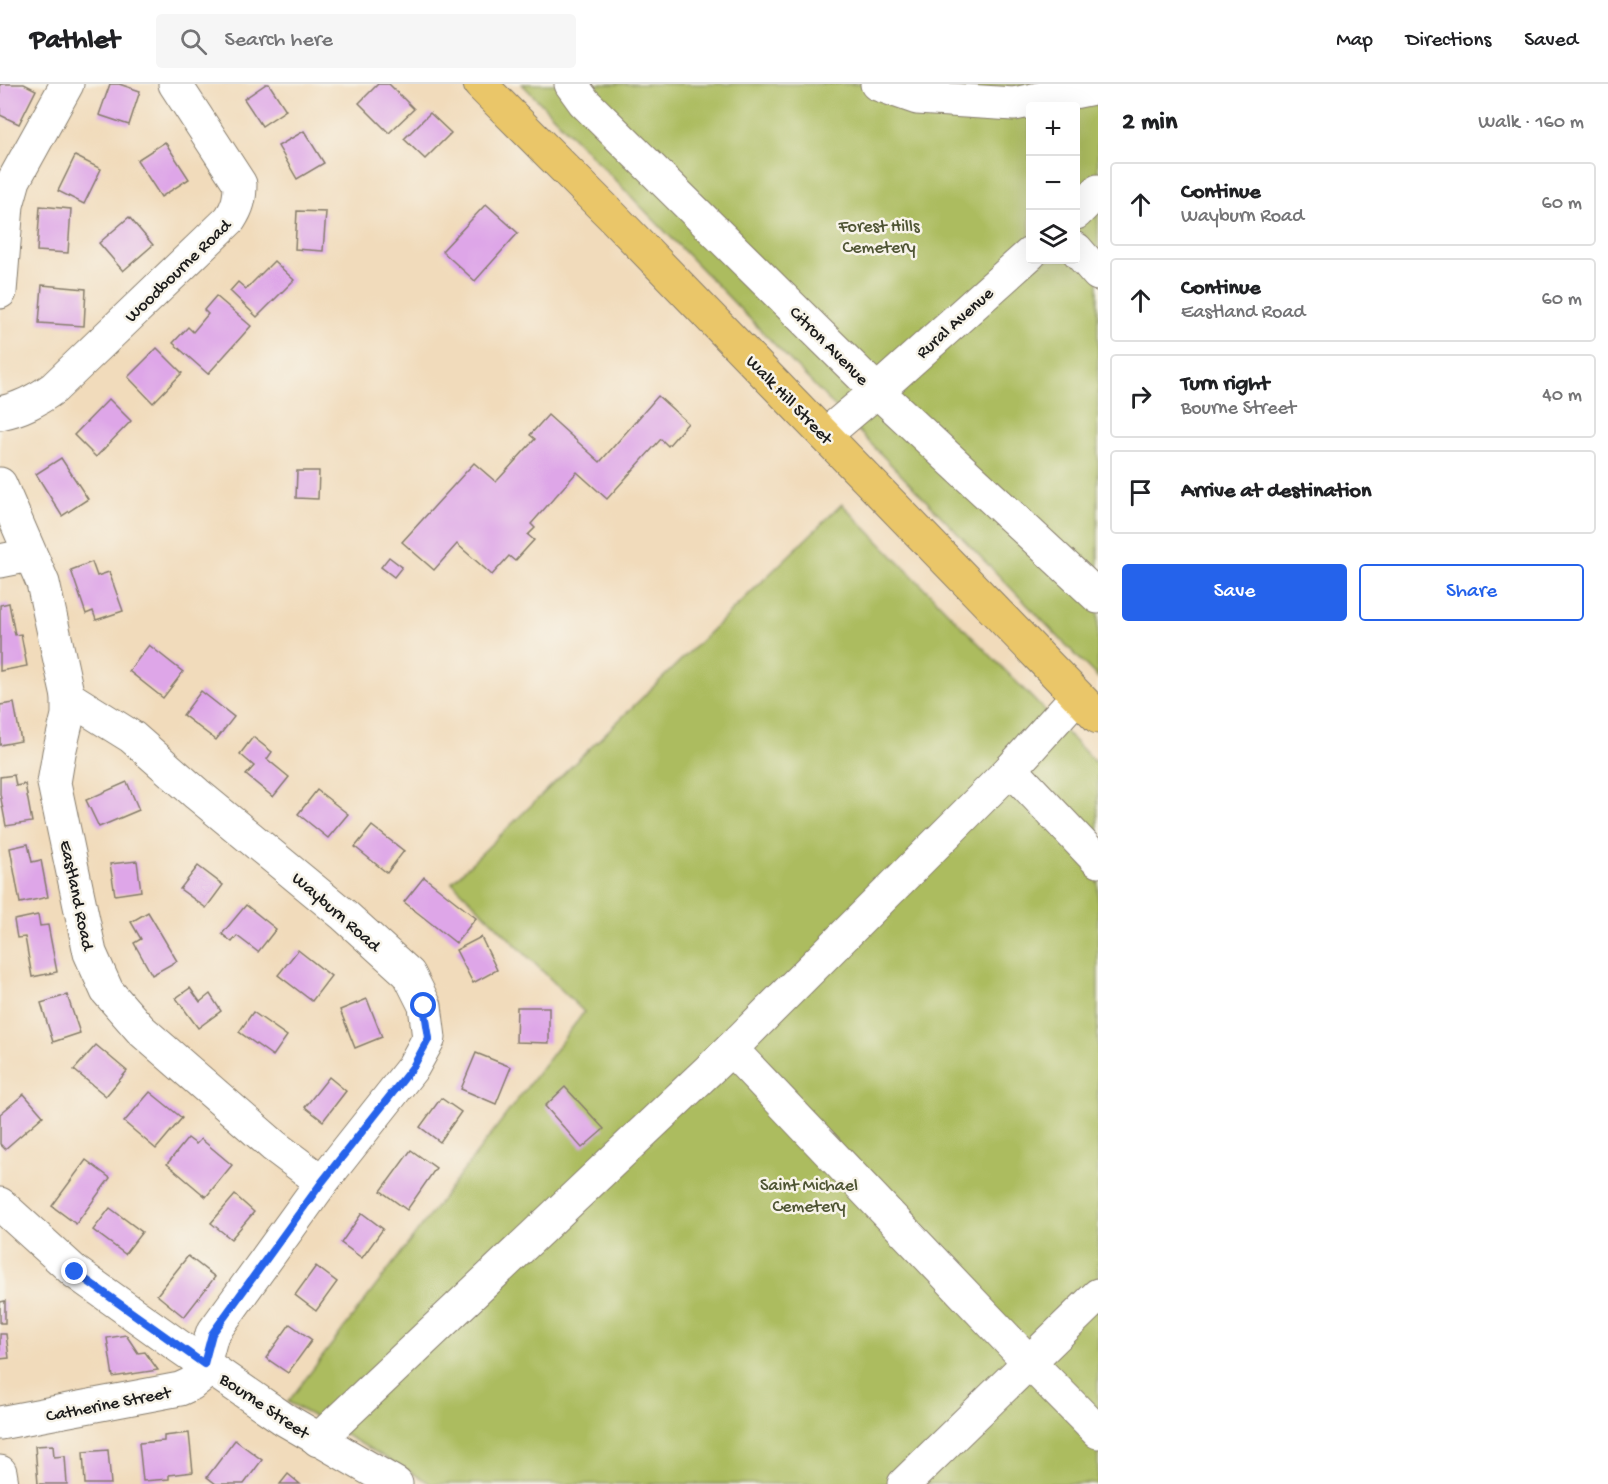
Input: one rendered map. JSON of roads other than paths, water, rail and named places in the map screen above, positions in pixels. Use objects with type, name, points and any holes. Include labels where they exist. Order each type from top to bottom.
[{"type":"main road","name":"Walk Hill Street","points":[[480,84],[558,161],[1088,706]]},
{"type":"street","points":[[0,292],[10,192],[14,180],[67,84]]},
{"type":"street","name":"Woodbourne Road","points":[[0,413],[21,408],[54,388],[236,211],[240,200],[240,184],[175,84]]},
{"type":"street","name":"Citron Avenue","points":[[571,84],[584,102],[877,391],[1097,593]]},
{"type":"street","points":[[877,84],[917,98],[1014,104],[1098,87]]},
{"type":"street","points":[[1079,210],[1098,191]]},
{"type":"street","points":[[1080,254],[1098,274]]},
{"type":"street","name":"Rural Avenue","points":[[825,435],[1026,258]]},
{"type":"street","name":"Eastland Road","points":[[0,484],[15,558],[47,594],[68,697],[68,715],[54,783],[90,953],[108,991],[141,1030],[274,1146],[322,1182]]},
{"type":"street","name":"Wayburn Road","points":[[68,697],[132,737],[197,794],[344,915],[409,974],[424,1006],[429,1038],[413,1067],[322,1182]]},
{"type":"street","points":[[318,1440],[732,1049],[1011,769],[1088,706]]},
{"type":"street","points":[[1011,769],[1098,861]]},
{"type":"street","points":[[732,1049],[1098,1432]]},
{"type":"street","points":[[204,1364],[212,1334],[322,1182]]},
{"type":"street","name":"Bourne Street","points":[[0,1204],[75,1272],[204,1364],[284,1419],[396,1484]]},
{"type":"street","points":[[904,1484],[1098,1295]]},
{"type":"street","name":"Catherine Street","points":[[0,1423],[180,1389],[201,1376],[204,1364]]},
{"type":"street","points":[[0,1472],[2,1484]]},
{"type":"park label","name":"Forest Hills Cemetery","points":[[879,235]]},
{"type":"park label","name":"Saint Michael Cemetery","points":[[809,1194]]}]
